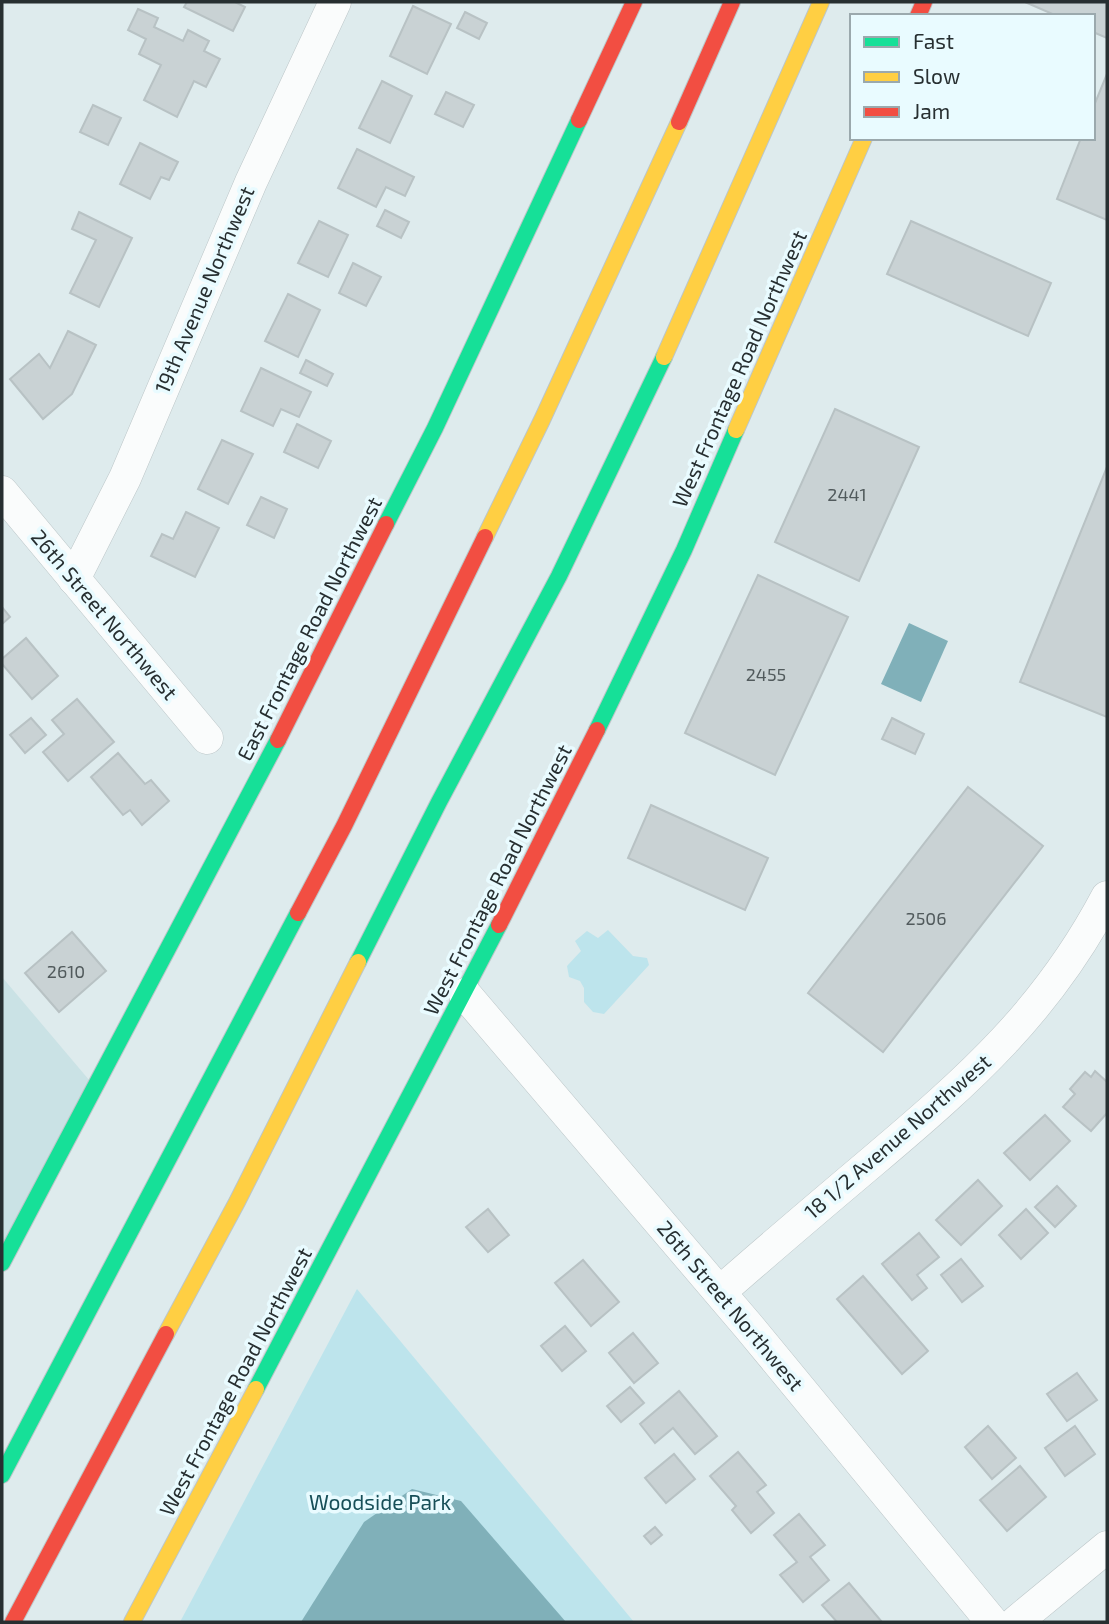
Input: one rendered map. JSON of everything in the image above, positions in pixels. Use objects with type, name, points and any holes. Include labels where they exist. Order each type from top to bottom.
[{"type":"main road","name":"East Frontage Road Northwest","points":[[2,1264],[252,791],[423,452],[634,2]]},
{"type":"main road","points":[[2,1475],[344,826],[542,420],[732,2]]},
{"type":"main road","points":[[13,1622],[237,1202],[433,814],[559,576],[682,316],[821,2]]},
{"type":"main road","name":"West Frontage Road Northwest","points":[[132,1622],[465,994],[684,550],[863,140]]},
{"type":"street","name":"19th Avenue Northwest","points":[[74,579],[125,478],[251,182],[335,2]]},
{"type":"street","name":"26th Street Northwest","points":[[2,492],[207,738]]},
{"type":"street","name":"18 1/2 Avenue Northwest","points":[[720,1293],[975,1073],[1055,981],[1107,897]]},
{"type":"street","name":"26th Street Northwest","points":[[465,994],[720,1293],[992,1622]]},
{"type":"street","points":[[1016,1622],[1107,1547]]},
{"type":"shaded area","points":[[909,623],[948,641],[921,702],[881,684]]},
{"type":"shaded area","points":[[2,977],[95,1087],[2,1263]]},
{"type":"shaded area","points":[[412,1489],[461,1501],[566,1622],[301,1622],[364,1522]]},
{"type":"green space","points":[[608,930],[633,956],[647,958],[649,965],[604,1014],[593,1012],[584,1002],[584,988],[580,981],[569,977],[567,966],[581,951],[575,941],[587,931],[598,938]]},
{"type":"green space","name":"Woodside Park","points":[[357,1289],[634,1622],[180,1622]]},
{"type":"building","points":[[187,2],[235,2],[245,7],[233,31],[184,7]]},
{"type":"building","points":[[1025,2],[1107,2],[1107,38],[1095,33],[1095,14],[1052,14]]},
{"type":"building","points":[[413,6],[451,24],[427,74],[390,56]]},
{"type":"building","points":[[138,9],[158,18],[154,27],[183,41],[188,30],[209,41],[204,51],[220,59],[206,87],[194,81],[177,117],[144,100],[161,65],[139,54],[146,39],[128,30]]},
{"type":"building","points":[[465,12],[487,23],[479,39],[457,28]]},
{"type":"building","points":[[1107,74],[1107,220],[1057,199],[1080,140],[1095,140],[1095,103]]},
{"type":"building","points":[[382,81],[412,96],[390,143],[359,128]]},
{"type":"building","points":[[446,92],[474,105],[463,127],[435,114]]},
{"type":"building","points":[[93,105],[121,118],[108,145],[80,132]]},
{"type":"building","points":[[140,143],[178,162],[169,180],[161,177],[150,199],[120,184]]},
{"type":"building","points":[[357,149],[414,177],[405,196],[386,187],[376,207],[338,188]]},
{"type":"building","points":[[385,210],[409,222],[401,238],[377,226]]},
{"type":"building","points":[[79,212],[132,238],[99,307],[70,293],[96,240],[72,229]]},
{"type":"building","points":[[319,221],[348,235],[328,277],[298,263]]},
{"type":"building","points":[[911,221],[1051,283],[1028,336],[887,274]]},
{"type":"building","points":[[353,263],[381,277],[366,306],[339,293]]},
{"type":"building","points":[[288,294],[320,310],[298,357],[265,341]]},
{"type":"building","points":[[68,331],[96,345],[72,394],[43,419],[10,379],[39,354],[50,368]]},
{"type":"building","points":[[306,360],[333,374],[327,386],[300,373]]},
{"type":"building","points":[[261,368],[311,392],[299,417],[281,409],[273,426],[241,411]]},
{"type":"building","points":[[835,409],[919,447],[859,581],[775,542]]},
{"type":"building","points":[[297,424],[331,441],[318,468],[284,452]]},
{"type":"building","points":[[222,440],[253,454],[228,504],[198,489]]},
{"type":"building","points":[[1107,467],[1107,717],[1020,682]]},
{"type":"building","points":[[261,497],[287,509],[274,538],[247,525]]},
{"type":"building","points":[[186,512],[219,528],[195,577],[151,556],[162,534],[173,539]]},
{"type":"building","points":[[758,575],[848,617],[775,775],[685,733]]},
{"type":"building","points":[[2,607],[10,617],[2,624]]},
{"type":"building","points":[[26,638],[58,676],[32,699],[2,664],[2,659]]},
{"type":"building","points":[[77,699],[114,742],[68,781],[43,752],[64,734],[52,720]]},
{"type":"building","points":[[31,718],[46,735],[25,753],[10,735]]},
{"type":"building","points":[[892,718],[924,734],[915,754],[882,739]]},
{"type":"building","points":[[118,753],[145,784],[151,780],[169,801],[142,825],[130,810],[123,815],[91,777]]},
{"type":"building","points":[[968,787],[1043,846],[883,1052],[808,993]]},
{"type":"building","points":[[651,805],[768,858],[745,910],[628,858]]},
{"type":"building","points":[[72,932],[106,971],[59,1012],[25,973]]},
{"type":"building","points":[[1095,1071],[1107,1082],[1107,1113],[1091,1131],[1063,1107],[1075,1094],[1070,1089],[1085,1072],[1091,1077]]},
{"type":"building","points":[[1045,1115],[1070,1141],[1030,1180],[1004,1153]]},
{"type":"building","points":[[978,1180],[1002,1206],[961,1245],[936,1220]]},
{"type":"building","points":[[1057,1186],[1076,1206],[1055,1227],[1035,1207]]},
{"type":"building","points":[[488,1209],[509,1235],[488,1252],[466,1227]]},
{"type":"building","points":[[1026,1209],[1048,1233],[1021,1259],[999,1235]]},
{"type":"building","points":[[919,1233],[939,1257],[917,1275],[927,1288],[912,1300],[882,1264]]},
{"type":"building","points":[[961,1259],[983,1286],[962,1302],[941,1275]]},
{"type":"building","points":[[583,1260],[619,1302],[591,1326],[555,1283]]},
{"type":"building","points":[[863,1276],[928,1351],[902,1374],[837,1299]]},
{"type":"building","points":[[565,1326],[586,1351],[562,1371],[541,1346]]},
{"type":"building","points":[[633,1333],[658,1363],[634,1383],[609,1353]]},
{"type":"building","points":[[1077,1373],[1097,1400],[1067,1421],[1047,1394]]},
{"type":"building","points":[[630,1387],[644,1403],[621,1422],[607,1406]]},
{"type":"building","points":[[679,1391],[717,1436],[695,1454],[673,1428],[655,1443],[640,1424]]},
{"type":"building","points":[[988,1426],[1016,1458],[992,1479],[965,1447]]},
{"type":"building","points":[[1075,1426],[1095,1454],[1065,1476],[1045,1448]]},
{"type":"building","points":[[738,1452],[766,1485],[757,1492],[774,1513],[751,1533],[732,1510],[736,1506],[710,1476]]},
{"type":"building","points":[[674,1454],[695,1479],[666,1503],[645,1478]]},
{"type":"building","points":[[1020,1466],[1046,1497],[1007,1531],[980,1500]]},
{"type":"building","points":[[799,1514],[825,1545],[810,1557],[829,1580],[803,1602],[780,1575],[797,1562],[774,1535]]},
{"type":"building","points":[[655,1527],[662,1535],[651,1544],[644,1536]]},
{"type":"building","points":[[849,1583],[882,1622],[837,1622],[822,1605]]},
{"type":"traffic: fast","points":[[386,524],[435,428],[579,120]]},
{"type":"traffic: fast","points":[[358,962],[559,576],[664,357]]},
{"type":"traffic: fast","points":[[597,730],[684,550],[736,430]]},
{"type":"traffic: fast","points":[[2,1263],[278,740]]},
{"type":"traffic: fast","points":[[2,1475],[298,913]]},
{"type":"traffic: fast","points":[[256,1389],[499,925]]},
{"type":"traffic: slow","points":[[664,357],[821,2]]},
{"type":"traffic: slow","points":[[485,537],[679,122]]},
{"type":"traffic: slow","points":[[736,430],[863,140]]},
{"type":"traffic: slow","points":[[166,1334],[237,1202],[358,962]]},
{"type":"traffic: slow","points":[[132,1622],[256,1389]]},
{"type":"traffic: jam","points":[[579,120],[634,2]]},
{"type":"traffic: jam","points":[[679,122],[732,2]]},
{"type":"traffic: jam","points":[[919,14],[924,2]]},
{"type":"traffic: jam","points":[[278,740],[386,524]]},
{"type":"traffic: jam","points":[[298,913],[344,826],[485,537]]},
{"type":"traffic: jam","points":[[499,925],[597,730]]},
{"type":"traffic: jam","points":[[13,1622],[166,1334]]}]
